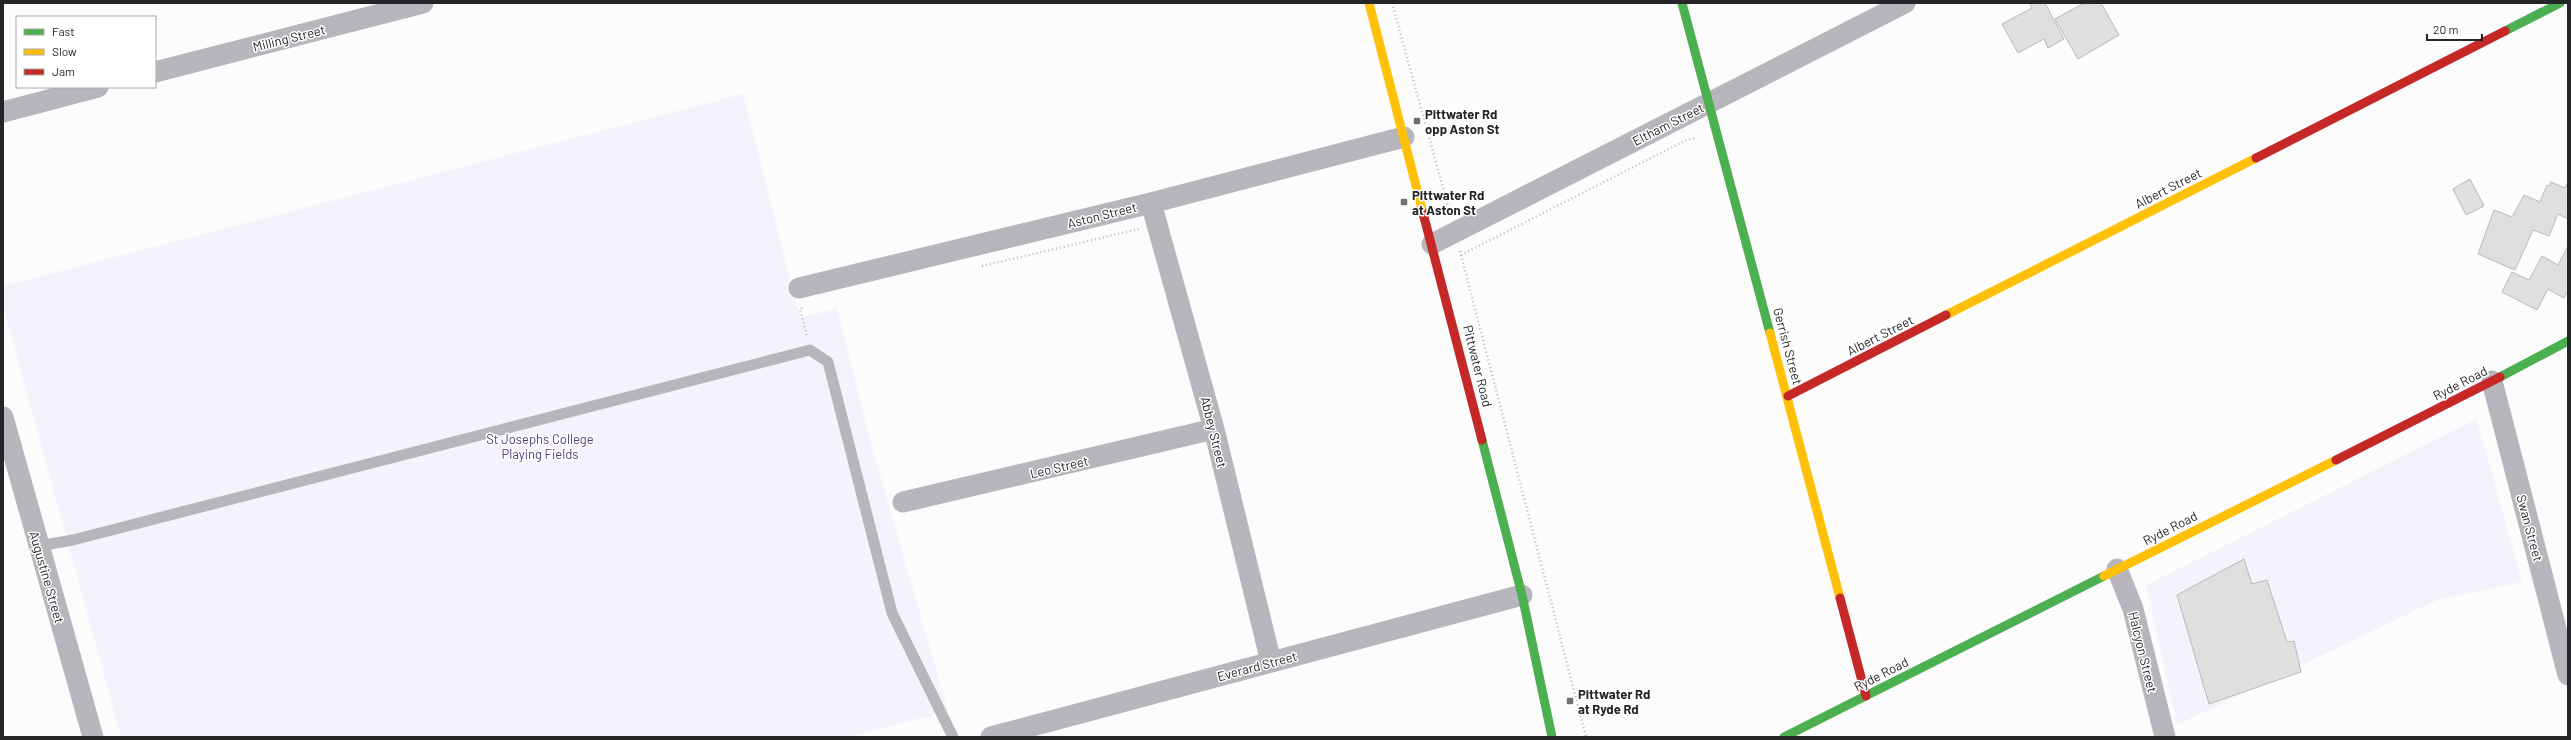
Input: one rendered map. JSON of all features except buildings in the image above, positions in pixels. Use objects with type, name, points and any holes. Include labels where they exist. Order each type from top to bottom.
[{"type":"main road","name":"Pittwater Road","points":[[1369,3],[1522,595],[1552,737]]},
{"type":"main road","name":"Gerrish Street","points":[[1682,3],[1707,104],[1788,396],[1866,696]]},
{"type":"main road","name":"Albert Street","points":[[1788,396],[2560,3]]},
{"type":"main road","name":"Ryde Road","points":[[1784,737],[2492,381],[2568,341]]},
{"type":"street","name":"Milling Street","points":[[156,72],[424,3]]},
{"type":"street","name":"Eltham Street","points":[[1432,244],[1905,3]]},
{"type":"street","points":[[3,112],[94,88]]},
{"type":"street","name":"Aston Street","points":[[799,288],[1151,203],[1404,137]]},
{"type":"street","name":"Abbey Street","points":[[1151,203],[1214,429],[1271,662]]},
{"type":"street","name":"Swan Street","points":[[2492,381],[2568,675]]},
{"type":"street","name":"Augustine Street","points":[[3,417],[38,546],[93,737]]},
{"type":"street","name":"Leo Street","points":[[903,502],[1214,429]]},
{"type":"street","name":"Halcyon Street","points":[[2117,569],[2133,609],[2165,737]]},
{"type":"street","name":"Everard Street","points":[[991,737],[1522,595]]},
{"type":"lane","points":[[38,546],[73,540],[810,350],[828,362],[892,613],[953,737]]},
{"type":"path","points":[[1392,3],[1449,212]]},
{"type":"path","name":"Eltham Street","points":[[1586,737],[1461,254],[1677,144],[1696,138]]},
{"type":"path","points":[[800,308],[810,350]]},
{"type":"green space","name":"St Josephs College Playing Fields","points":[[743,94],[800,318],[837,308],[867,429],[948,711],[849,737],[121,737],[3,306],[3,286]]},
{"type":"green space","points":[[2477,419],[2522,582],[2437,600],[2177,725],[2146,585]]},
{"type":"traffic: fast","points":[[1682,3],[1770,333]]},
{"type":"traffic: fast","points":[[2505,31],[2560,3]]},
{"type":"traffic: fast","points":[[2500,377],[2568,341]]},
{"type":"traffic: fast","points":[[1482,440],[1522,595],[1552,737]]},
{"type":"traffic: fast","points":[[1784,737],[2104,576]]},
{"type":"traffic: slow","points":[[1369,3],[1423,213]]},
{"type":"traffic: slow","points":[[1946,315],[2256,158]]},
{"type":"traffic: slow","points":[[1770,333],[1840,598]]},
{"type":"traffic: slow","points":[[2104,576],[2336,460]]},
{"type":"traffic: jam","points":[[2256,158],[2505,31]]},
{"type":"traffic: jam","points":[[1423,213],[1482,440]]},
{"type":"traffic: jam","points":[[1788,396],[1946,315]]},
{"type":"traffic: jam","points":[[2336,460],[2500,377]]},
{"type":"traffic: jam","points":[[1840,598],[1866,696]]},
{"type":"place","name":"Pittwater Rd opp Aston St","points":[[1417,121]]},
{"type":"place","name":"Pittwater Rd at Aston St","points":[[1404,202]]},
{"type":"place","name":"Pittwater Rd at Ryde Rd","points":[[1570,701]]}]
